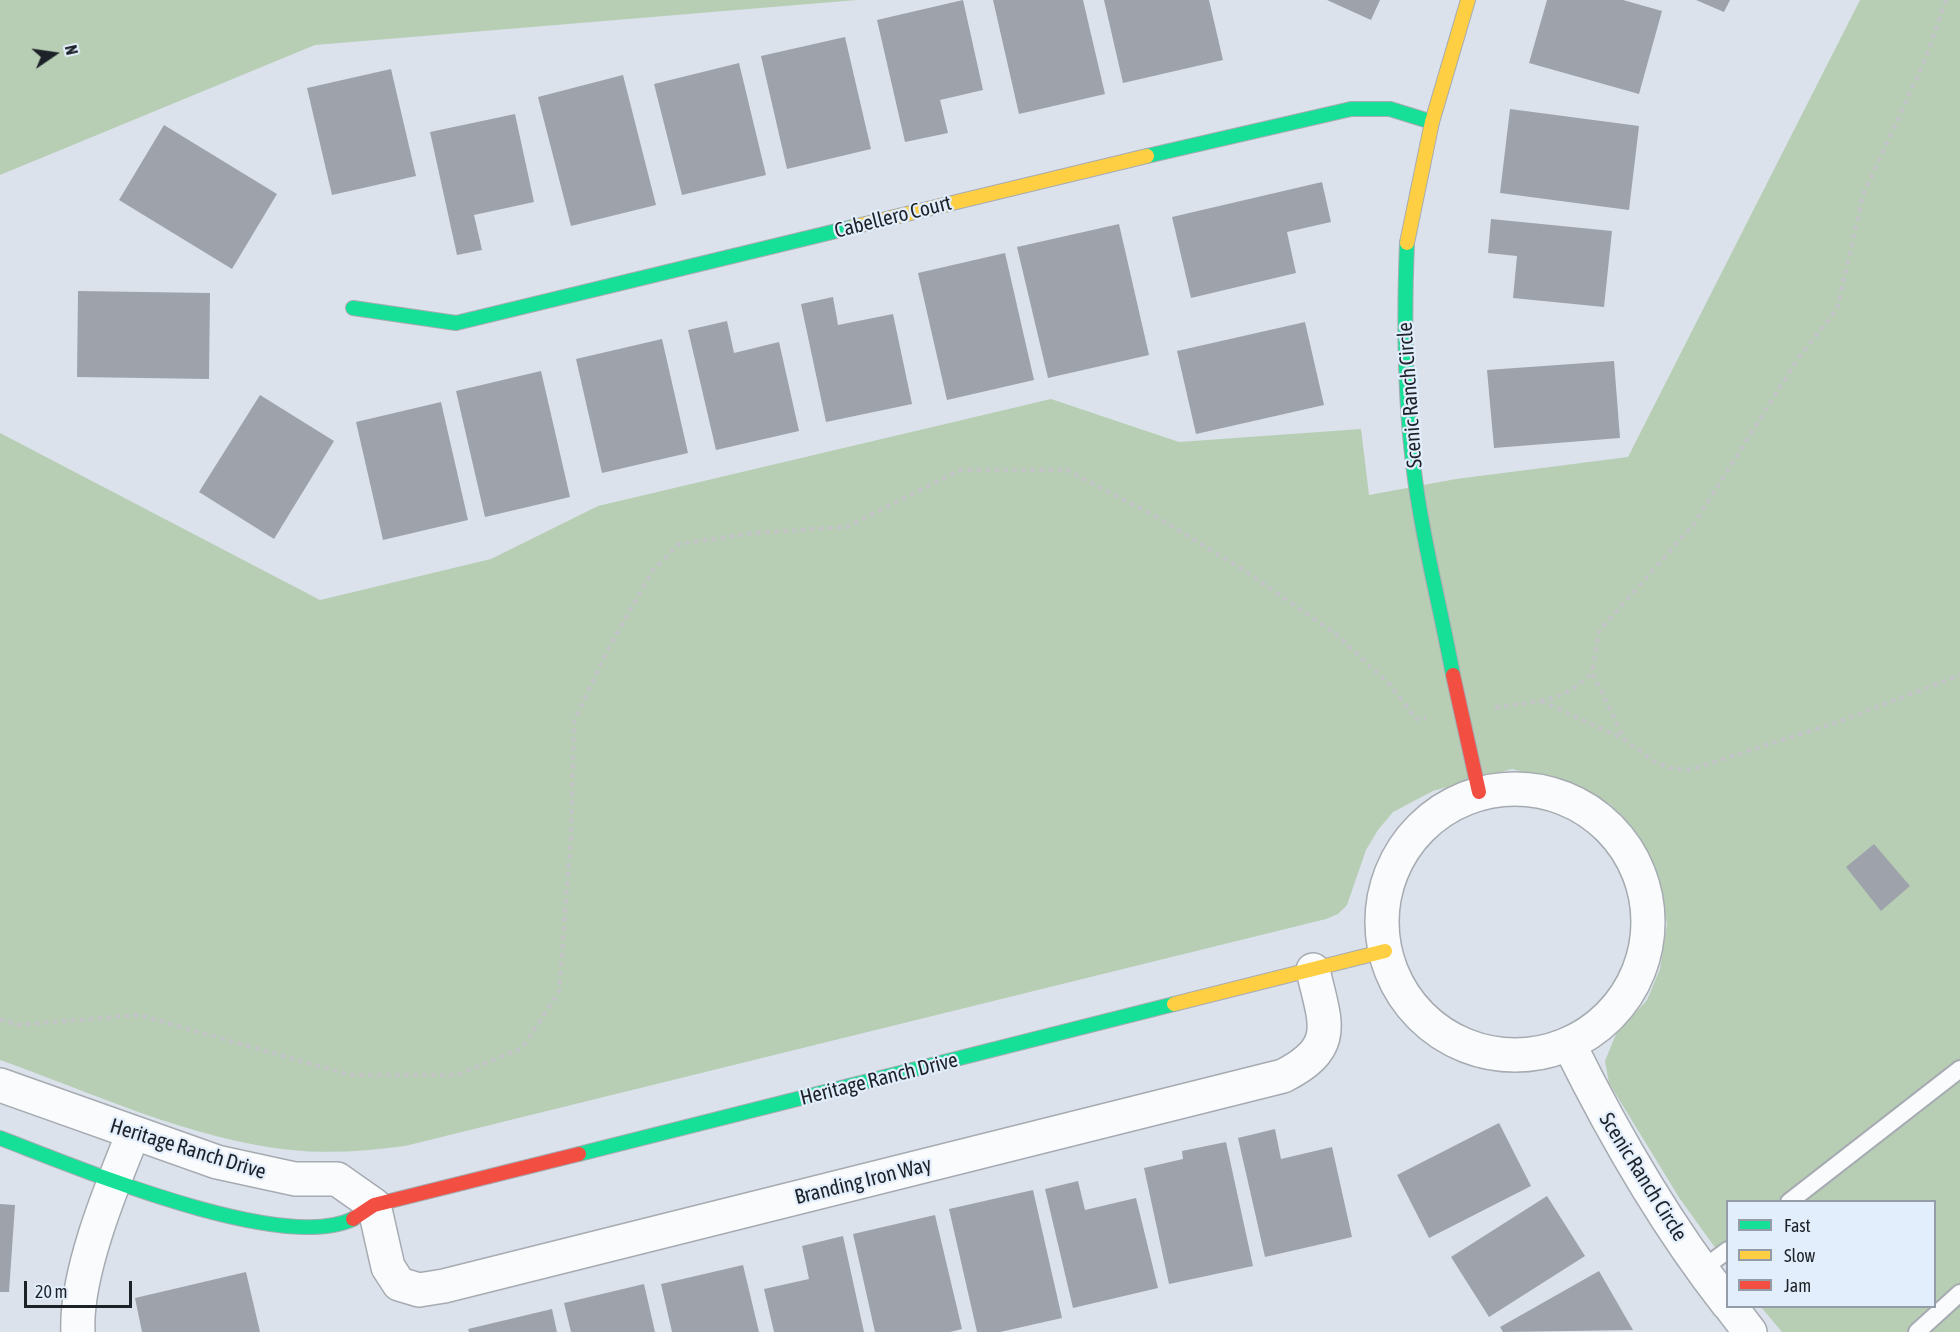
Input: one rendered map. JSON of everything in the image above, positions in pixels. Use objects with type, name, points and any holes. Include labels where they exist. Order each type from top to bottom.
[{"type":"street","name":"Scenic Ranch Circle","points":[[1467,0],[1432,122],[1407,242],[1404,321],[1406,393],[1413,465],[1460,712],[1479,792]]},
{"type":"street","name":"Cabellero Court","points":[[353,308],[456,323],[1317,115],[1351,110],[1390,110],[1432,122]]},
{"type":"street","points":[[1523,788],[1566,797],[1604,821],[1632,856],[1647,898],[1647,943],[1633,985],[1606,1020],[1569,1044],[1531,1055],[1492,1054],[1455,1041],[1424,1019],[1399,988],[1385,951],[1382,911],[1392,872],[1412,836],[1442,810],[1479,792],[1523,788]]},
{"type":"street","name":"Heritage Ranch Drive","points":[[0,1138],[114,1180],[216,1213],[282,1225],[344,1223],[374,1205],[1385,951]]},
{"type":"street","name":"Branding Iron Way","points":[[374,1205],[388,1267],[399,1284],[419,1290],[456,1283],[1283,1076],[1307,1064],[1322,1046],[1326,1024],[1313,970]]},
{"type":"street","name":"Scenic Ranch Circle","points":[[1569,1044],[1603,1113],[1701,1270],[1726,1301]]},
{"type":"street","name":"Heritage Ranch Drive","points":[[0,1085],[133,1134],[255,1172],[295,1179],[337,1179],[374,1205]]},
{"type":"street","points":[[78,1332],[78,1315],[90,1259],[114,1180],[133,1134]]},
{"type":"street","name":"Scenic Ranch Circle","points":[[1731,1308],[1750,1332]]},
{"type":"lane","points":[[1792,1200],[1960,1069]]},
{"type":"lane","points":[[1701,1270],[1726,1251]]},
{"type":"lane","points":[[1917,1332],[1960,1293]]},
{"type":"path","points":[[0,1019],[17,1025],[139,1015],[350,1075],[457,1075],[522,1048],[559,992],[572,836],[574,722],[607,651],[653,570],[679,544],[753,533],[847,526],[960,470],[1067,470],[1155,516],[1235,564],[1336,634],[1390,685],[1416,719],[1540,701],[1564,695],[1579,687],[1592,672],[1599,631],[1694,524],[1797,360],[1837,309],[1863,195],[1925,60],[1946,0]]},
{"type":"path","points":[[1592,672],[1624,740]]},
{"type":"path","points":[[1540,701],[1624,740],[1653,761],[1669,768],[1699,768],[1838,722],[1960,675]]},
{"type":"green space","points":[[0,0],[857,0],[315,45],[0,175]]},
{"type":"green space","points":[[1860,0],[1960,0],[1960,1332],[1782,1332],[1762,1308],[1936,1308],[1936,1200],[1726,1200],[1726,1263],[1680,1199],[1609,1083],[1605,1061],[1616,1034],[1647,1000],[1660,969],[1667,924],[1659,880],[1637,834],[1610,804],[1573,785],[1512,769],[1433,791],[1393,812],[1378,830],[1366,850],[1347,905],[1338,914],[1326,919],[405,1146],[362,1151],[320,1152],[254,1145],[143,1114],[0,1060],[0,433],[320,600],[491,559],[598,506],[1051,399],[1179,442],[1361,429],[1369,495],[1456,479],[1628,457]]},
{"type":"building","points":[[963,0],[983,90],[940,100],[948,133],[905,142],[877,20]]},
{"type":"building","points":[[993,0],[1083,0],[1105,94],[1019,114]]},
{"type":"building","points":[[1104,0],[1209,0],[1223,60],[1123,83]]},
{"type":"building","points":[[1327,0],[1380,0],[1371,20]]},
{"type":"building","points":[[1547,0],[1623,0],[1662,11],[1639,94],[1529,63]]},
{"type":"building","points":[[1696,0],[1730,0],[1724,12]]},
{"type":"building","points":[[845,37],[871,149],[787,169],[761,56]]},
{"type":"building","points":[[739,63],[766,175],[682,195],[654,84]]},
{"type":"building","points":[[391,69],[416,176],[332,195],[307,88]]},
{"type":"building","points":[[623,75],[656,205],[571,226],[538,97]]},
{"type":"building","points":[[1510,109],[1639,126],[1629,210],[1500,193]]},
{"type":"building","points":[[515,114],[534,202],[474,215],[482,250],[457,255],[430,132]]},
{"type":"building","points":[[164,125],[277,194],[232,269],[119,200]]},
{"type":"building","points":[[1322,182],[1331,222],[1287,232],[1296,273],[1191,298],[1172,217]]},
{"type":"building","points":[[1491,219],[1612,231],[1604,307],[1513,298],[1517,256],[1488,253]]},
{"type":"building","points":[[1119,224],[1149,355],[1048,378],[1017,247]]},
{"type":"building","points":[[1005,253],[1034,380],[947,400],[918,273]]},
{"type":"building","points":[[78,291],[210,293],[209,379],[77,377]]},
{"type":"building","points":[[833,297],[838,325],[893,314],[912,404],[826,422],[801,304]]},
{"type":"building","points":[[727,321],[734,353],[779,342],[799,431],[716,450],[688,330]]},
{"type":"building","points":[[1305,322],[1324,405],[1196,434],[1177,351]]},
{"type":"building","points":[[662,339],[688,453],[602,473],[576,359]]},
{"type":"building","points":[[1614,361],[1620,438],[1494,448],[1487,370]]},
{"type":"building","points":[[541,371],[570,497],[485,517],[456,391]]},
{"type":"building","points":[[260,395],[334,441],[274,539],[199,492]]},
{"type":"building","points":[[441,402],[468,520],[383,540],[356,422]]},
{"type":"building","points":[[1874,844],[1910,886],[1881,911],[1846,867]]},
{"type":"building","points":[[1499,1123],[1531,1186],[1429,1238],[1397,1175]]},
{"type":"building","points":[[1275,1129],[1281,1159],[1332,1147],[1352,1237],[1265,1257],[1238,1138]]},
{"type":"building","points":[[1226,1142],[1253,1266],[1169,1284],[1144,1168],[1183,1159],[1182,1151]]},
{"type":"building","points":[[1078,1181],[1085,1210],[1136,1198],[1158,1288],[1073,1308],[1045,1189]]},
{"type":"building","points":[[1033,1190],[1062,1318],[1000,1332],[977,1332],[949,1209]]},
{"type":"building","points":[[1547,1196],[1585,1256],[1489,1317],[1451,1257]]},
{"type":"building","points":[[0,1204],[15,1205],[9,1292],[0,1292]]},
{"type":"building","points":[[935,1215],[962,1329],[950,1332],[875,1332],[853,1234]]},
{"type":"building","points":[[843,1236],[864,1332],[774,1332],[764,1289],[809,1279],[802,1246]]},
{"type":"building","points":[[743,1265],[759,1332],[672,1332],[661,1284]]},
{"type":"building","points":[[1599,1271],[1633,1330],[1503,1332],[1500,1327]]},
{"type":"building","points":[[246,1272],[260,1332],[142,1332],[135,1298]]},
{"type":"building","points":[[644,1284],[655,1332],[571,1332],[564,1303]]},
{"type":"building","points":[[552,1309],[557,1332],[469,1332],[468,1329]]},
{"type":"traffic: fast","points":[[1147,156],[1351,109],[1390,109],[1432,122]]},
{"type":"traffic: fast","points":[[353,308],[456,323],[853,227]]},
{"type":"traffic: fast","points":[[1407,243],[1405,298],[1410,435],[1416,490],[1453,675]]},
{"type":"traffic: fast","points":[[579,1154],[1174,1004]]},
{"type":"traffic: fast","points":[[0,1138],[125,1185],[229,1216],[278,1225],[320,1227],[353,1219]]},
{"type":"traffic: slow","points":[[1407,243],[1432,122],[1468,0]]},
{"type":"traffic: slow","points":[[853,227],[1147,156]]},
{"type":"traffic: slow","points":[[1174,1004],[1385,951]]},
{"type":"traffic: jam","points":[[1453,675],[1479,792]]},
{"type":"traffic: jam","points":[[353,1219],[374,1205],[579,1154]]}]
